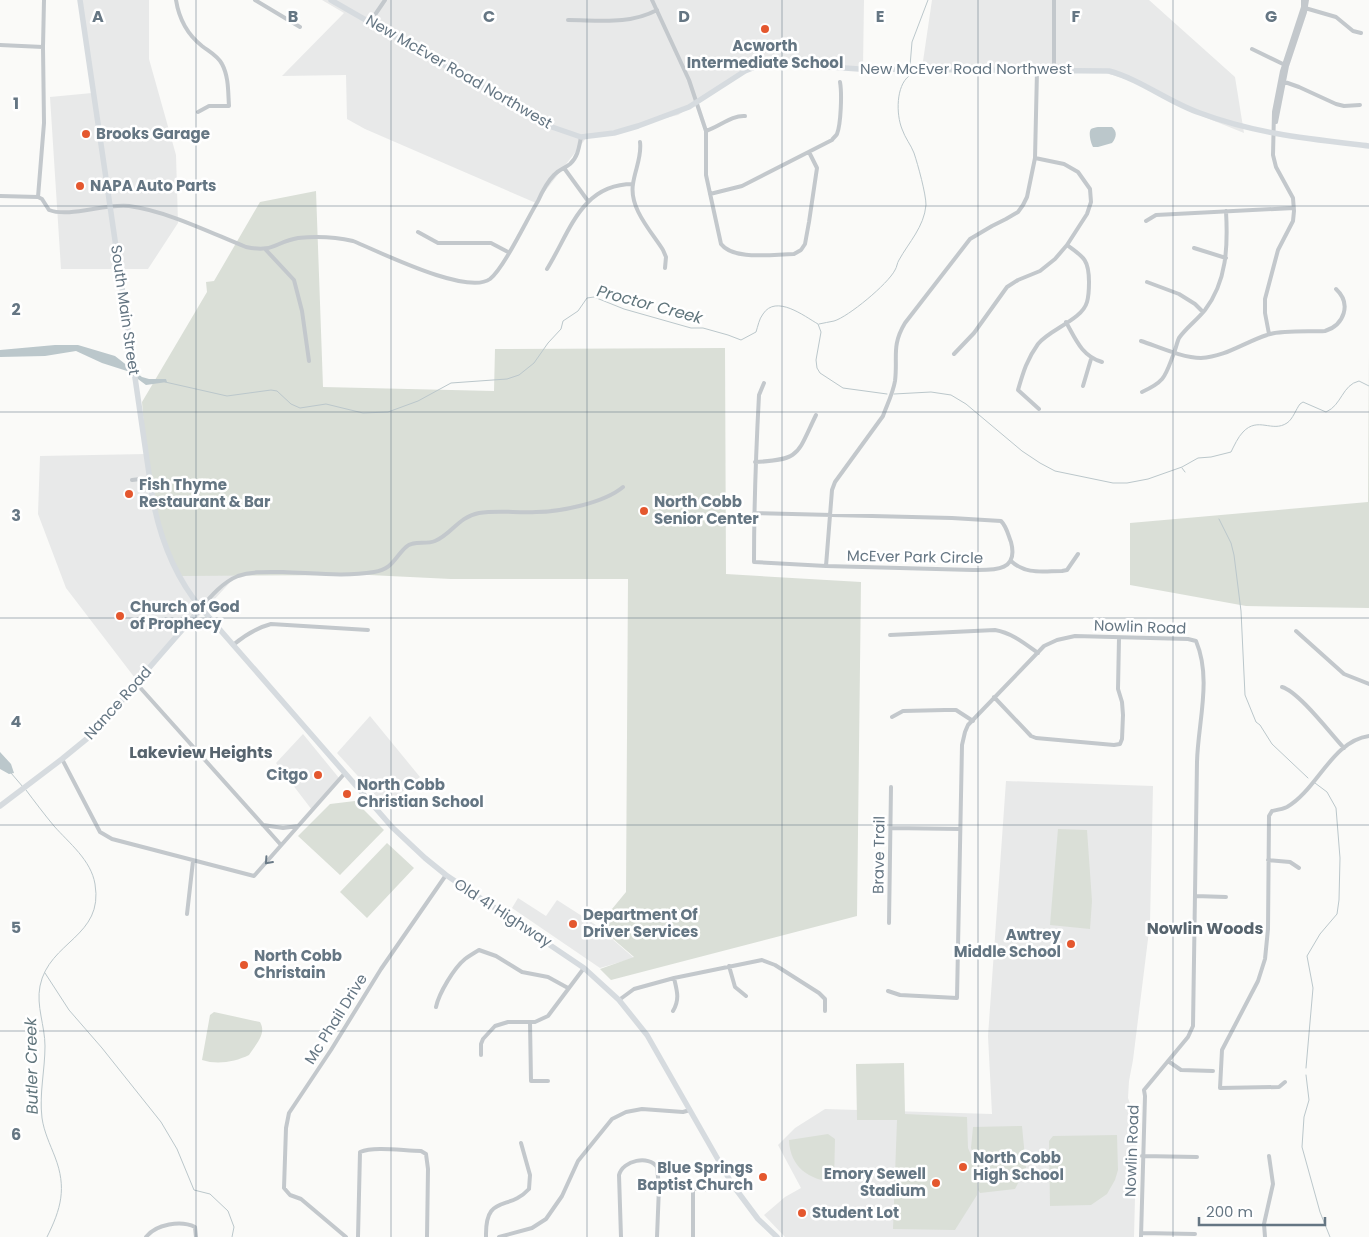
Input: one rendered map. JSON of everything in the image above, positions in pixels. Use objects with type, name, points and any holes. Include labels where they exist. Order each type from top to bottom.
[{"type":"main road","name":"South Main Street","points":[[80,0],[157,522],[163,543],[179,577],[201,608]]},
{"type":"main road","name":"New McEver Road Northwest","points":[[331,0],[552,127],[581,136],[614,133],[638,126],[689,107],[745,71],[760,65],[775,64],[859,69],[1037,72],[1090,70],[1109,72],[1122,75],[1198,113],[1239,126],[1286,137],[1369,146]]},
{"type":"main road","name":"Old 41 Highway","points":[[201,608],[406,840],[446,875],[584,968],[619,1000],[647,1035],[732,1184],[758,1219],[777,1237]]},
{"type":"main road","name":"Nance Road","points":[[0,806],[100,728],[201,608]]},
{"type":"street","points":[[38,197],[44,123],[42,47],[44,0]]},
{"type":"street","points":[[176,0],[180,15],[188,31],[199,43],[216,56],[224,66],[226,74],[229,106],[209,106],[198,112]]},
{"type":"street","points":[[255,0],[300,27]]},
{"type":"street","points":[[370,22],[384,0]]},
{"type":"street","points":[[652,0],[689,80],[706,131],[705,167],[721,244],[725,250],[739,254],[794,254],[801,250],[805,244],[817,168],[809,152]]},
{"type":"street","points":[[1054,0],[1054,70]]},
{"type":"street","points":[[1269,334],[1265,313],[1265,299],[1278,250],[1294,221],[1293,198],[1276,167],[1273,155],[1273,134],[1282,81],[1305,0]]},
{"type":"street","points":[[1304,8],[1336,17],[1353,31],[1361,33]]},
{"type":"street","points":[[568,20],[628,20],[642,17],[657,10]]},
{"type":"street","points":[[0,45],[42,47]]},
{"type":"street","points":[[1252,49],[1286,65]]},
{"type":"street","points":[[826,566],[832,490],[835,482],[883,416],[895,381],[896,344],[899,332],[970,239],[1018,212],[1027,197],[1035,158],[1037,72]]},
{"type":"street","points":[[1282,81],[1299,86],[1336,104],[1344,106],[1360,105]]},
{"type":"street","points":[[710,194],[742,186],[832,140],[837,134],[842,96],[840,82]]},
{"type":"street","points":[[706,131],[714,129],[739,115],[745,116]]},
{"type":"street","points":[[0,196],[38,197],[42,199],[48,209],[54,212],[110,206],[142,208],[165,215],[246,247],[266,250],[300,238],[344,239],[439,276],[471,284],[485,282],[498,271],[544,189],[554,175],[570,165],[577,156],[581,136]]},
{"type":"street","points":[[640,142],[641,153],[633,184],[635,206],[663,250],[666,257],[665,268]]},
{"type":"street","points":[[954,354],[974,333],[1007,287],[1048,266],[1067,245],[1088,214],[1091,202],[1090,189],[1083,178],[1072,168],[1064,164],[1035,158]]},
{"type":"street","points":[[564,168],[588,201]]},
{"type":"street","points":[[547,269],[560,249],[570,227],[591,197],[619,184],[633,184]]},
{"type":"street","points":[[1146,220],[1156,214],[1294,208]]},
{"type":"street","points":[[1142,392],[1156,385],[1166,375],[1179,339],[1203,312],[1214,296],[1226,258],[1228,241],[1226,211]]},
{"type":"street","points":[[418,232],[438,244],[491,244],[508,252]]},
{"type":"street","points":[[1039,409],[1018,390],[1022,371],[1039,344],[1052,332],[1082,311],[1087,302],[1089,273],[1087,264],[1083,257],[1067,245]]},
{"type":"street","points":[[1194,248],[1226,258]]},
{"type":"street","points":[[266,250],[294,280],[304,319],[309,361]]},
{"type":"street","points":[[1147,282],[1179,294],[1195,304],[1203,312]]},
{"type":"street","points":[[1141,341],[1195,358],[1218,356],[1269,334],[1325,332],[1333,329],[1340,322],[1345,305],[1341,293],[1336,289]]},
{"type":"street","points":[[1066,322],[1080,347],[1091,359],[1102,362]]},
{"type":"street","points":[[1083,386],[1091,359]]},
{"type":"street","name":"McEver Park Circle","points":[[764,383],[759,395],[755,462],[754,562],[826,566],[997,570],[1011,561]]},
{"type":"street","points":[[755,462],[779,461],[794,455],[801,446],[816,415]]},
{"type":"street","points":[[132,480],[149,478]]},
{"type":"street","points":[[201,608],[218,589],[245,574],[261,572],[349,574],[377,572],[393,564],[406,546],[435,541],[445,535],[460,520],[471,515],[484,512],[538,512],[555,510],[599,499],[622,487]]},
{"type":"street","points":[[754,513],[1001,521],[1005,525],[1012,548],[1011,561],[1018,568],[1025,570],[1067,570],[1078,554]]},
{"type":"street","points":[[233,645],[248,633],[271,624],[368,630]]},
{"type":"street","points":[[890,635],[995,630],[1018,638],[1038,653]]},
{"type":"street","points":[[1296,631],[1344,674],[1369,684]]},
{"type":"street","name":"Nowlin Road","points":[[888,991],[900,995],[957,998],[962,745],[965,732],[972,720],[1044,646],[1056,640],[1075,636],[1188,639],[1196,641],[1204,675],[1197,759],[1193,1026],[1188,1037],[1144,1090],[1146,1096],[1142,1156],[1141,1235]]},
{"type":"street","points":[[994,697],[1031,736],[1036,738],[1114,746],[1120,744],[1122,740],[1123,715],[1118,689],[1119,638]]},
{"type":"street","points":[[136,683],[281,846]]},
{"type":"street","points":[[1282,687],[1301,700],[1344,748]]},
{"type":"street","points":[[892,717],[903,711],[956,710],[972,720]]},
{"type":"street","points":[[1284,1082],[1279,1087],[1220,1088],[1222,1050],[1258,981],[1265,959],[1268,929],[1269,816],[1272,811],[1285,808],[1296,801],[1344,748],[1362,737],[1369,736]]},
{"type":"street","points":[[62,759],[100,832],[112,839],[254,876],[345,773]]},
{"type":"street","name":"Brave Trail","points":[[889,923],[891,787]]},
{"type":"street","points":[[263,825],[283,828],[298,826]]},
{"type":"street","points":[[891,828],[960,829]]},
{"type":"street","points":[[1268,860],[1290,862],[1300,868]]},
{"type":"street","points":[[187,914],[193,861]]},
{"type":"street","name":"Mc Phail Drive","points":[[346,1237],[301,1199],[290,1194],[284,1188],[286,1128],[289,1113],[381,970],[446,875]]},
{"type":"street","points":[[1195,896],[1226,897]]},
{"type":"street","points":[[436,1007],[438,997],[459,966],[464,960],[479,950],[496,956],[522,972],[548,977],[568,988]]},
{"type":"street","points":[[619,1000],[634,989],[674,978],[757,960],[770,962],[819,993],[825,999],[825,1011]]},
{"type":"street","points":[[729,966],[735,987],[746,996]]},
{"type":"street","points":[[481,1055],[481,1044],[495,1026],[508,1022],[540,1021],[551,1014],[584,968]]},
{"type":"street","points":[[673,1011],[678,1003],[674,978]]},
{"type":"street","points":[[530,1022],[531,1081],[548,1081]]},
{"type":"street","points":[[1168,1061],[1182,1070],[1213,1071]]},
{"type":"street","points":[[498,1237],[532,1228],[546,1220],[562,1196],[578,1161],[612,1119],[634,1110],[683,1112],[690,1110]]},
{"type":"street","points":[[486,1237],[488,1215],[492,1209],[499,1204],[518,1199],[528,1190],[530,1175],[521,1143]]},
{"type":"street","points":[[358,1237],[360,1152],[384,1150],[421,1151],[426,1154],[428,1169],[427,1237]]},
{"type":"street","points":[[1142,1156],[1197,1157]]},
{"type":"street","points":[[1265,1237],[1264,1224],[1273,1184],[1269,1156]]},
{"type":"street","points":[[621,1237],[619,1175],[622,1168],[633,1162],[655,1163],[658,1171],[657,1237]]},
{"type":"street","points":[[659,1187],[718,1190],[732,1184]]},
{"type":"street","points":[[693,1188],[693,1237]]},
{"type":"street","points":[[146,1237],[160,1227],[184,1224],[194,1227],[196,1237]]},
{"type":"street","points":[[1141,1235],[1195,1234]]},
{"type":"shaded area","points":[[78,0],[149,0],[149,59],[176,155],[178,223],[148,269],[61,269],[50,97],[92,93]]},
{"type":"shaded area","points":[[322,0],[864,0],[863,67],[760,64],[678,115],[587,137],[536,203],[365,129],[347,119],[346,75],[282,76],[344,13]]},
{"type":"shaded area","points":[[932,0],[1149,0],[1235,77],[1244,133],[1197,114],[1147,86],[1097,70],[922,68]]},
{"type":"shaded area","points":[[1098,127],[1112,127],[1114,129],[1116,135],[1112,143],[1093,147],[1090,131]]},
{"type":"shaded area","points":[[316,191],[323,387],[494,391],[495,349],[725,348],[726,574],[861,582],[857,916],[611,980],[600,969],[634,957],[598,926],[626,892],[628,579],[451,579],[369,575],[182,576],[162,543],[147,467],[142,402],[207,292],[206,282],[214,281],[260,202]]},
{"type":"shaded area","points":[[78,345],[115,356],[142,377],[166,379],[167,382],[146,385],[127,371],[102,363],[76,351],[45,356],[0,357],[0,350]]},
{"type":"shaded area","points":[[1369,350],[1369,608],[1246,606],[1130,585],[1130,523],[1368,502]]},
{"type":"shaded area","points":[[146,454],[236,576],[138,682],[66,588],[38,514],[40,456]]},
{"type":"shaded area","points":[[370,716],[420,777],[385,806],[337,753]]},
{"type":"shaded area","points":[[303,734],[339,778],[312,810],[276,763]]},
{"type":"shaded area","points":[[0,752],[11,764],[14,773],[9,774],[0,769]]},
{"type":"shaded area","points":[[1006,781],[1153,786],[1150,923],[1128,1098],[1133,1112],[1132,1118],[1137,1119],[1134,1237],[785,1237],[764,1215],[785,1197],[801,1188],[778,1145],[795,1128],[825,1109],[992,1114],[988,1036]]},
{"type":"shaded area","points":[[355,801],[384,830],[340,875],[298,836],[330,804]]},
{"type":"shaded area","points":[[1058,829],[1087,830],[1092,901],[1090,929],[1050,925]]},
{"type":"shaded area","points":[[387,843],[414,868],[367,918],[340,892]]},
{"type":"shaded area","points":[[518,898],[546,916],[557,900],[596,925],[634,958],[600,968],[512,908]]},
{"type":"shaded area","points":[[214,1012],[260,1022],[262,1026],[261,1035],[249,1055],[226,1062],[202,1060],[210,1015]]},
{"type":"shaded area","name":"Emory Sewell Stadium","points":[[904,1063],[905,1114],[967,1117],[968,1148],[978,1171],[977,1195],[955,1230],[893,1229],[897,1120],[857,1120],[856,1064]]},
{"type":"shaded area","points":[[1022,1126],[1026,1168],[1015,1189],[980,1193],[978,1190],[980,1170],[971,1148],[973,1127]]},
{"type":"shaded area","points":[[828,1134],[835,1139],[834,1182],[809,1175],[802,1170],[793,1158],[790,1149],[789,1140]]},
{"type":"shaded area","points":[[1117,1135],[1118,1170],[1107,1194],[1091,1205],[1050,1206],[1049,1141],[1053,1136]]},
{"type":"waterway","points":[[910,66],[912,42],[928,0]]},
{"type":"waterway","points":[[819,324],[834,321],[848,313],[867,299],[891,276],[898,261],[916,234],[925,213],[926,200],[920,172],[914,153],[903,132],[898,108],[899,93],[909,73]]},
{"type":"waterway","name":"Proctor Creek","points":[[165,382],[227,396],[271,390],[277,391],[291,404],[300,408],[326,404],[363,413],[388,412],[418,401],[451,383],[507,379],[519,375],[534,363],[561,329],[563,321],[578,311],[587,298],[594,297],[624,309],[691,328],[703,328],[741,340],[756,332],[763,314],[769,308],[775,306],[790,308],[818,324],[821,332],[816,360],[820,373],[843,388],[887,394]]},
{"type":"waterway","name":"Proctor Creek","points":[[894,394],[931,392],[951,395],[966,404],[1022,451],[1055,471],[1113,483],[1127,483],[1148,479],[1182,467],[1198,458],[1231,452],[1239,436],[1249,427],[1254,425],[1281,426],[1291,419],[1303,402],[1326,412],[1336,405],[1353,383],[1359,381],[1369,386]]},
{"type":"waterway","name":"Proctor Creek","points":[[1182,468],[1185,472]]},
{"type":"waterway","points":[[1219,519],[1231,543],[1234,555],[1241,611],[1245,695],[1256,722],[1272,744],[1308,778]]},
{"type":"waterway","name":"Butler Creek","points":[[11,773],[23,787]]},
{"type":"waterway","points":[[1306,1068],[1313,988],[1307,956],[1320,934],[1337,914],[1339,900],[1340,858],[1336,808],[1327,792],[1315,783]]},
{"type":"waterway","name":"Butler Creek","points":[[26,790],[54,826],[73,845],[89,867],[95,884],[96,902],[84,928],[54,959],[45,971],[40,986],[39,1001],[45,1046],[41,1100],[42,1118],[61,1179],[59,1208],[47,1237]]},
{"type":"waterway","points":[[45,973],[69,1010],[161,1122],[177,1149],[194,1190],[210,1194],[228,1211],[234,1227],[232,1237]]},
{"type":"waterway","points":[[1306,1075],[1309,1100],[1304,1117],[1302,1147],[1320,1212],[1330,1237]]},
{"type":"place","name":"Acworth Intermediate School","points":[[765,29]]},
{"type":"place","name":"Brooks Garage","points":[[86,134]]},
{"type":"place","name":"NAPA Auto Parts","points":[[80,186]]},
{"type":"place","name":"Fish Thyme Restaurant & Bar","points":[[129,494]]},
{"type":"place","name":"North Cobb Senior Center","points":[[644,511]]},
{"type":"place","name":"Church of God of Prophecy","points":[[120,616]]},
{"type":"place","name":"Citgo","points":[[318,775]]},
{"type":"place","name":"North Cobb Christian School","points":[[347,794]]},
{"type":"place","name":"Department Of Driver Services","points":[[573,924]]},
{"type":"place","name":"Awtrey Middle School","points":[[1071,944]]},
{"type":"place","name":"North Cobb Christain","points":[[244,965]]},
{"type":"place","name":"North Cobb High School","points":[[963,1167]]},
{"type":"place","name":"Blue Springs Baptist Church","points":[[763,1177]]},
{"type":"place","name":"Emory Sewell Stadium","points":[[936,1183]]},
{"type":"place","name":"Student Lot","points":[[802,1213]]},
{"type":"district","name":"Lakeview Heights","points":[[201,752]]},
{"type":"district","name":"Nowlin Woods","points":[[1205,928]]}]
